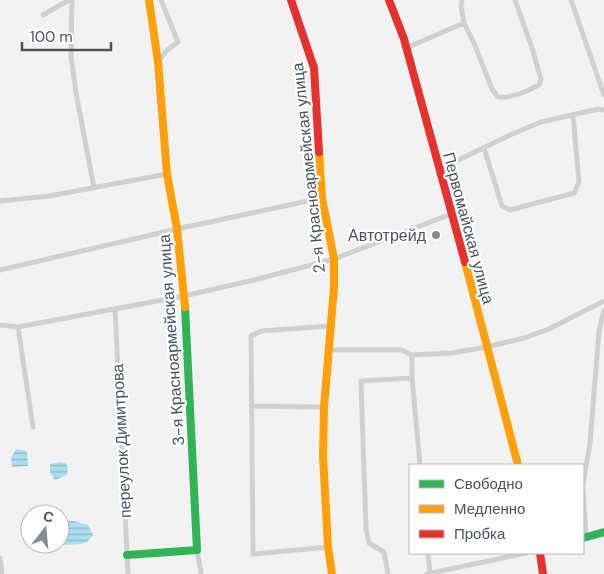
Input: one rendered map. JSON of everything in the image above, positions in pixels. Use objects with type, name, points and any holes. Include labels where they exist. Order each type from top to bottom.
[{"type":"street","points":[[43,14],[70,0],[72,65],[94,188]]},
{"type":"street","name":"3-я Красноармейская улица","points":[[149,0],[158,62],[167,174],[177,229],[184,296],[197,550]]},
{"type":"street","points":[[158,62],[167,50],[178,42],[160,0]]},
{"type":"street","name":"2-я Красноармейская улица","points":[[291,0],[314,68],[322,198],[334,259],[334,287],[324,408],[323,456],[328,547],[332,574]]},
{"type":"street","name":"Первомайская улица","points":[[389,0],[406,48],[440,169],[518,464]]},
{"type":"street","points":[[462,0],[461,6],[464,23],[492,89],[498,97],[505,98],[532,89],[539,85],[541,79],[515,0]]},
{"type":"street","points":[[571,0],[604,95]]},
{"type":"street","points":[[406,48],[464,23]]},
{"type":"street","points":[[440,169],[510,135],[542,122],[598,109],[604,110]]},
{"type":"street","points":[[484,148],[502,206],[510,210],[574,193],[579,182],[573,115]]},
{"type":"street","points":[[0,201],[50,196],[167,174]]},
{"type":"street","points":[[0,270],[322,198]]},
{"type":"street","points":[[0,325],[18,327],[184,296],[334,259],[451,214]]},
{"type":"street","points":[[328,350],[401,350],[412,356],[486,347],[524,338],[549,329],[604,301]]},
{"type":"street","name":"переулок Димитрова","points":[[115,309],[128,574]]},
{"type":"street","points":[[584,478],[591,434],[599,330],[604,310]]},
{"type":"street","points":[[328,547],[253,554],[250,406],[251,336],[261,331],[330,326]]},
{"type":"street","points":[[18,327],[32,427]]},
{"type":"street","points":[[412,356],[412,378],[420,464]]},
{"type":"street","points":[[388,574],[384,552],[369,543],[366,529],[361,381],[412,378]]},
{"type":"street","points":[[250,406],[324,408]]},
{"type":"street","points":[[584,537],[604,532]]},
{"type":"street","points":[[127,555],[197,550],[201,573]]},
{"type":"street","points":[[428,554],[428,573],[521,554]]},
{"type":"street","points":[[540,554],[544,574]]},
{"type":"street","points":[[0,558],[2,574]]},
{"type":"water","points":[[16,449],[27,451],[28,466],[12,467],[11,458]]},
{"type":"water","points":[[66,463],[67,475],[55,480],[50,473],[50,464]]},
{"type":"water","points":[[70,521],[88,525],[93,535],[87,542],[70,545]]},
{"type":"traffic: fast","points":[[127,555],[197,550],[185,307]]},
{"type":"traffic: fast","points":[[584,538],[604,532]]},
{"type":"traffic: slow","points":[[149,0],[158,62],[167,174],[177,229],[185,307]]},
{"type":"traffic: slow","points":[[319,152],[322,198],[334,259],[334,287],[324,407],[323,456],[328,547],[332,574]]},
{"type":"traffic: slow","points":[[465,262],[518,464]]},
{"type":"traffic: jam","points":[[291,0],[314,68],[319,152]]},
{"type":"traffic: jam","points":[[389,0],[404,39],[465,262]]},
{"type":"traffic: jam","points":[[540,554],[543,574]]},
{"type":"place","name":"Автотрейд","points":[[436,235]]}]
